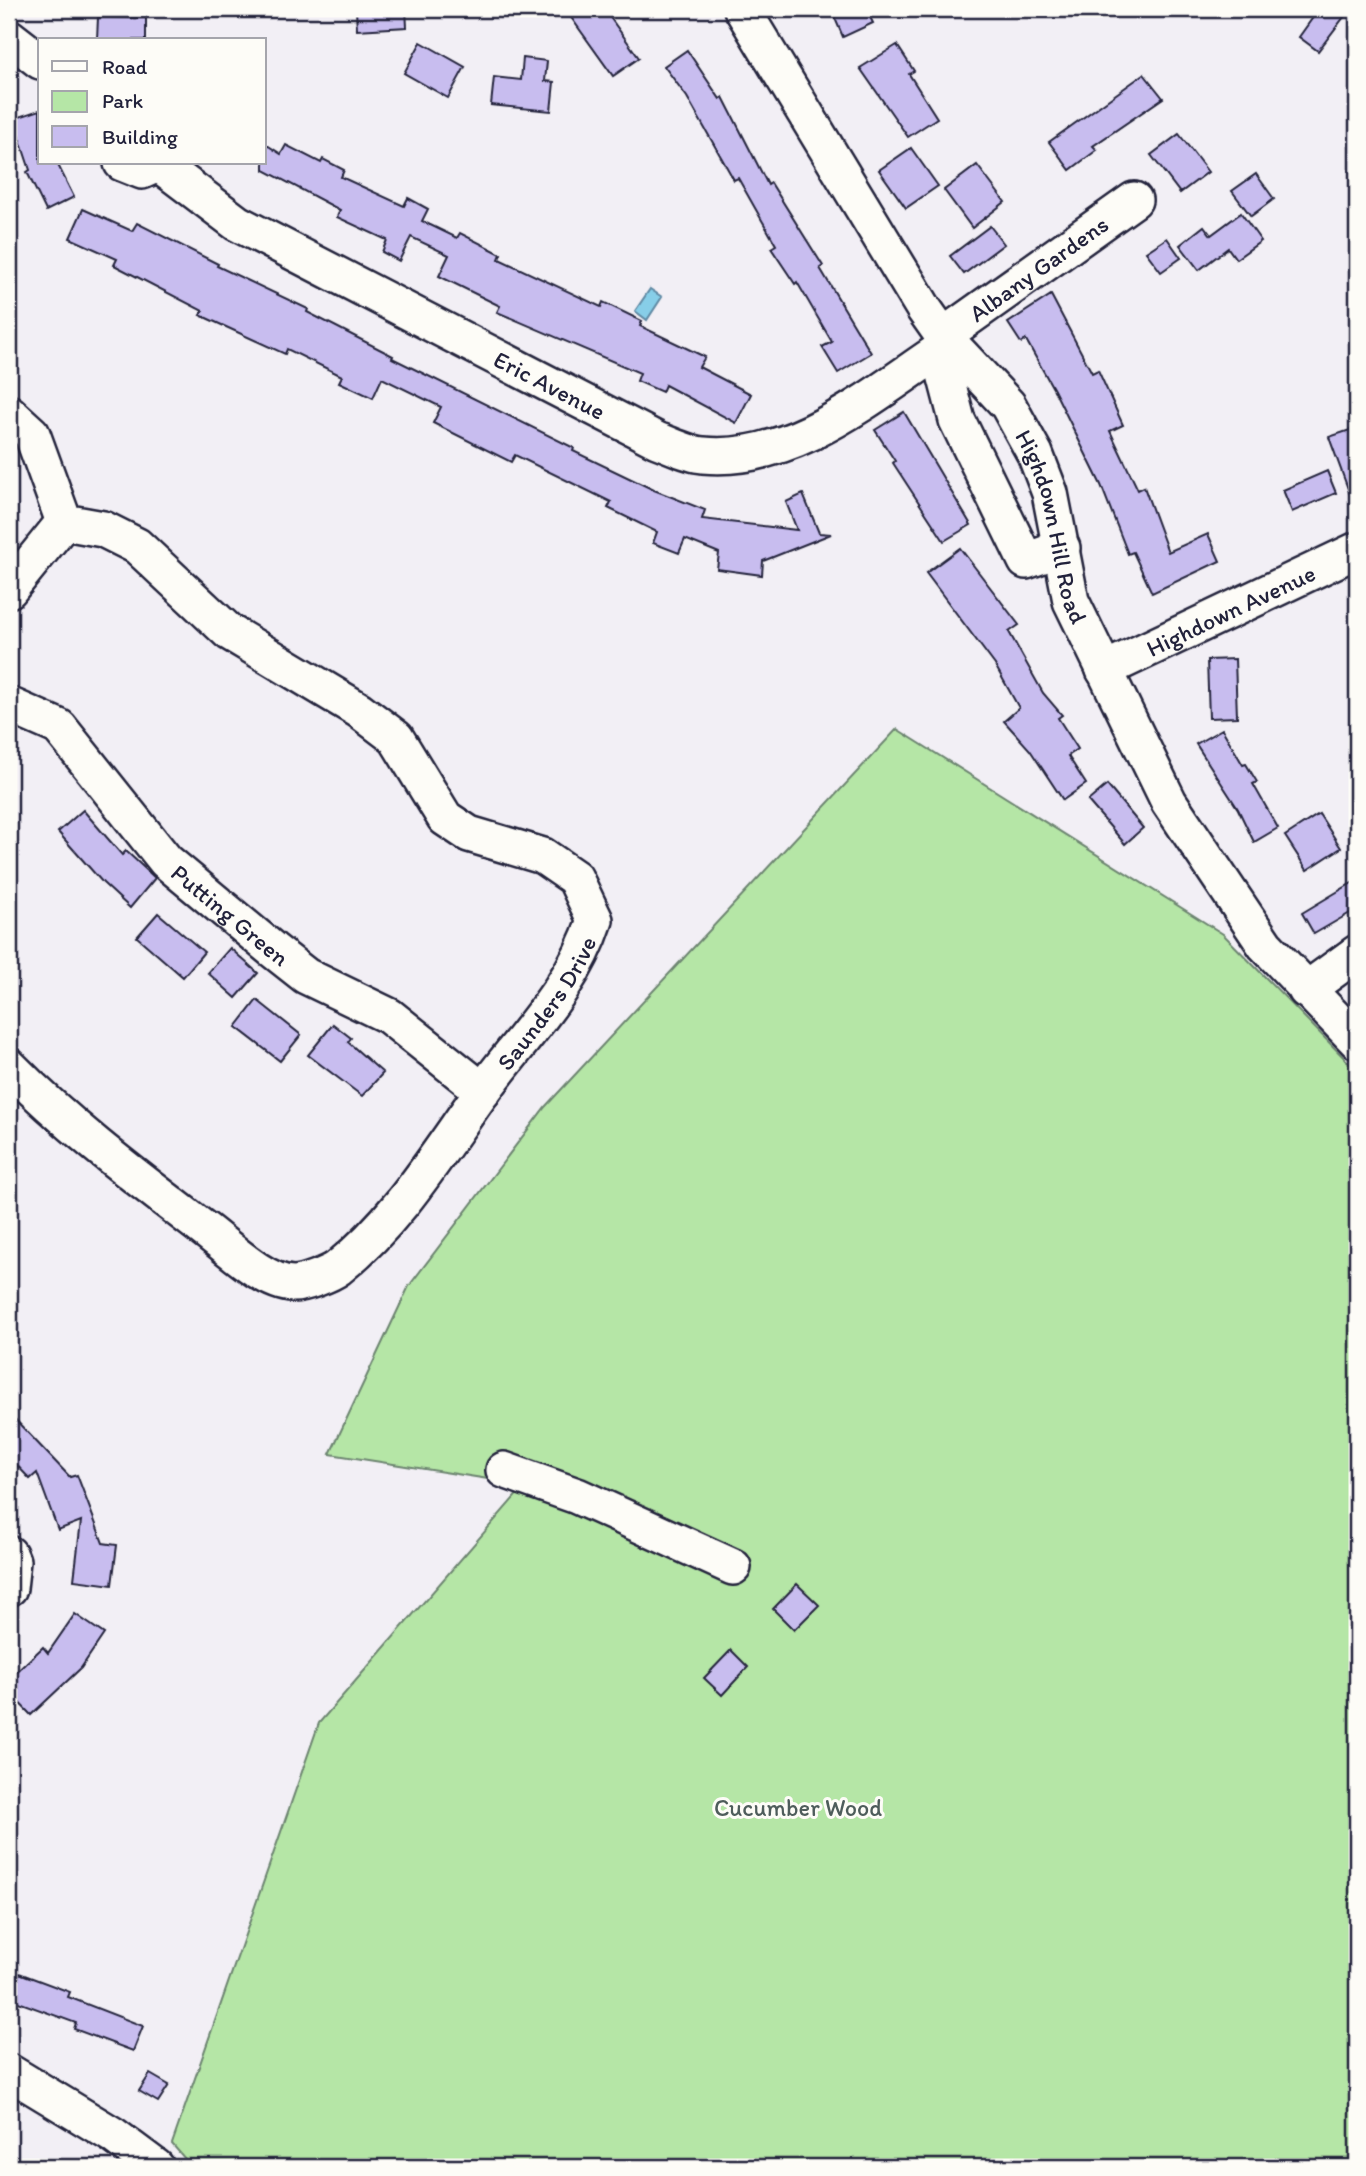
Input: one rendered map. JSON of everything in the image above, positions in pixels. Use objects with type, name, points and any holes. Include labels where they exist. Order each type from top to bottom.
[{"type":"street","name":"Highdown Hill Road","points":[[744,9],[944,343],[1008,405],[1035,454],[1050,493],[1072,601],[1169,802],[1265,945],[1306,990],[1357,1039]]},
{"type":"street","points":[[124,164],[142,171],[158,164]]},
{"type":"street","name":"Eric Avenue","points":[[161,164],[237,222],[657,440],[702,455],[759,453],[805,437],[944,343]]},
{"type":"street","name":"Albany Gardens","points":[[944,343],[1134,200]]},
{"type":"street","points":[[944,343],[957,419],[987,475],[1026,561],[1062,548]]},
{"type":"street","points":[[966,436],[1008,405]]},
{"type":"street","points":[[9,413],[32,434],[64,522],[9,590]]},
{"type":"street","points":[[987,475],[1035,454]]},
{"type":"street","name":"Saunders Drive","points":[[9,1066],[90,1143],[255,1270],[293,1284],[336,1270],[380,1228],[443,1149],[483,1091],[558,995],[585,952],[595,920],[575,878],[543,856],[469,834],[445,818],[396,738],[359,710],[229,632],[137,546],[103,529],[64,522]]},
{"type":"street","name":"Highdown Avenue","points":[[1104,670],[1357,550]]},
{"type":"street","name":"Putting Green","points":[[9,705],[59,727],[166,861],[273,950],[306,976],[389,1016],[483,1091]]},
{"type":"street","points":[[1306,990],[1357,953]]},
{"type":"street","points":[[504,1470],[577,1496],[733,1567]]},
{"type":"street","points":[[9,1554],[12,1560],[9,1588]]},
{"type":"street","points":[[9,2072],[113,2135],[156,2167]]},
{"type":"green space","name":"Cucumber Wood","points":[[897,729],[1223,934],[1357,1071],[1357,2167],[192,2167],[172,2144],[319,1723],[520,1491],[507,1482],[330,1454],[409,1286],[545,1107]]},
{"type":"water","points":[[650,289],[662,297],[647,320],[635,311]]},
{"type":"building","points":[[356,9],[406,9],[407,27],[357,30]]},
{"type":"building","points":[[565,9],[604,9],[639,58],[613,76]]},
{"type":"building","points":[[831,9],[866,9],[873,23],[843,37]]},
{"type":"building","points":[[1319,9],[1350,9],[1318,51],[1299,37]]},
{"type":"building","points":[[98,17],[146,18],[146,38],[97,38]]},
{"type":"building","points":[[421,42],[465,67],[448,98],[404,73]]},
{"type":"building","points":[[897,45],[914,71],[909,74],[937,118],[908,137],[860,68]]},
{"type":"building","points":[[687,50],[720,99],[723,97],[768,185],[771,183],[823,266],[820,268],[871,353],[838,373],[822,347],[832,342],[797,282],[795,284],[771,248],[776,245],[738,178],[734,180],[687,97],[664,66]]},
{"type":"building","points":[[523,58],[547,61],[545,81],[554,82],[551,111],[491,105],[494,77],[521,80]]},
{"type":"building","points":[[1144,74],[1163,98],[1093,146],[1097,150],[1070,170],[1049,142]]},
{"type":"building","points":[[38,111],[38,164],[58,164],[74,197],[46,211],[27,172],[30,170],[13,119]]},
{"type":"building","points":[[1179,134],[1208,172],[1180,193],[1151,155]]},
{"type":"building","points":[[266,144],[281,154],[286,145],[321,163],[323,159],[344,170],[341,177],[404,206],[408,198],[428,209],[422,221],[457,238],[460,233],[501,254],[499,259],[601,307],[603,302],[642,321],[640,326],[705,357],[699,367],[751,394],[736,423],[665,385],[662,392],[637,381],[640,373],[497,312],[500,306],[439,276],[449,255],[411,237],[399,261],[382,252],[387,240],[337,217],[340,210],[264,170]]},
{"type":"building","points":[[911,148],[938,186],[906,208],[879,170]]},
{"type":"building","points":[[977,165],[1005,202],[972,228],[944,190]]},
{"type":"building","points":[[1256,174],[1274,199],[1251,216],[1232,191]]},
{"type":"building","points":[[83,209],[132,231],[137,223],[218,264],[217,266],[308,309],[307,312],[393,356],[392,358],[574,448],[573,451],[654,490],[705,510],[702,519],[797,530],[786,502],[803,494],[819,533],[831,534],[763,561],[762,575],[717,569],[719,553],[685,539],[679,553],[653,543],[657,532],[608,508],[611,502],[515,455],[511,462],[433,423],[441,407],[382,378],[373,398],[339,382],[342,376],[287,349],[285,354],[200,315],[203,311],[114,265],[117,259],[70,238]]},
{"type":"building","points":[[1241,213],[1261,241],[1236,259],[1228,248],[1199,270],[1180,245],[1204,226],[1211,235]]},
{"type":"building","points":[[990,226],[1004,244],[964,274],[950,256]]},
{"type":"building","points":[[1167,238],[1181,258],[1161,272],[1146,252]]},
{"type":"building","points":[[1051,295],[1092,373],[1098,370],[1123,425],[1110,431],[1138,490],[1144,487],[1168,552],[1208,534],[1220,561],[1152,593],[1133,552],[1128,554],[1101,485],[1054,390],[1026,340],[1021,343],[1008,323]]},
{"type":"building","points":[[904,412],[971,525],[944,541],[893,463],[895,461],[875,430]]},
{"type":"building","points":[[1353,429],[1357,441],[1355,508],[1329,437]]},
{"type":"building","points":[[1327,471],[1336,493],[1292,512],[1283,490]]},
{"type":"building","points":[[960,548],[1019,625],[1009,632],[1043,693],[1062,715],[1058,718],[1078,749],[1068,756],[1086,784],[1063,800],[1030,750],[1004,721],[1019,708],[995,665],[926,573]]},
{"type":"building","points":[[1235,659],[1237,717],[1209,718],[1207,660]]},
{"type":"building","points":[[1222,729],[1243,765],[1246,764],[1257,782],[1253,784],[1278,828],[1254,842],[1238,809],[1196,744]]},
{"type":"building","points":[[1107,785],[1143,828],[1125,844],[1088,801]]},
{"type":"building","points":[[83,810],[122,855],[126,851],[155,878],[130,908],[103,883],[58,832]]},
{"type":"building","points":[[1319,814],[1341,848],[1307,870],[1285,836]]},
{"type":"building","points":[[1357,880],[1357,909],[1314,934],[1302,913]]},
{"type":"building","points":[[158,913],[204,952],[183,977],[137,937]]},
{"type":"building","points":[[230,948],[258,973],[236,998],[208,973]]},
{"type":"building","points":[[257,1000],[301,1035],[280,1061],[236,1027]]},
{"type":"building","points":[[333,1024],[351,1038],[348,1042],[383,1073],[362,1096],[308,1055]]},
{"type":"building","points":[[9,1413],[70,1477],[77,1475],[103,1543],[117,1545],[112,1585],[74,1580],[81,1521],[58,1530],[37,1473],[30,1479],[9,1457]]},
{"type":"building","points":[[797,1584],[819,1605],[794,1630],[773,1609]]},
{"type":"building","points":[[75,1614],[104,1634],[81,1668],[31,1715],[9,1692],[9,1679],[43,1647],[48,1653]]},
{"type":"building","points":[[731,1650],[748,1667],[722,1695],[704,1678]]},
{"type":"building","points":[[19,1973],[70,1992],[68,1997],[143,2026],[133,2051],[74,2029],[76,2023],[10,1999]]},
{"type":"building","points":[[150,2074],[169,2085],[158,2102],[139,2091]]}]
